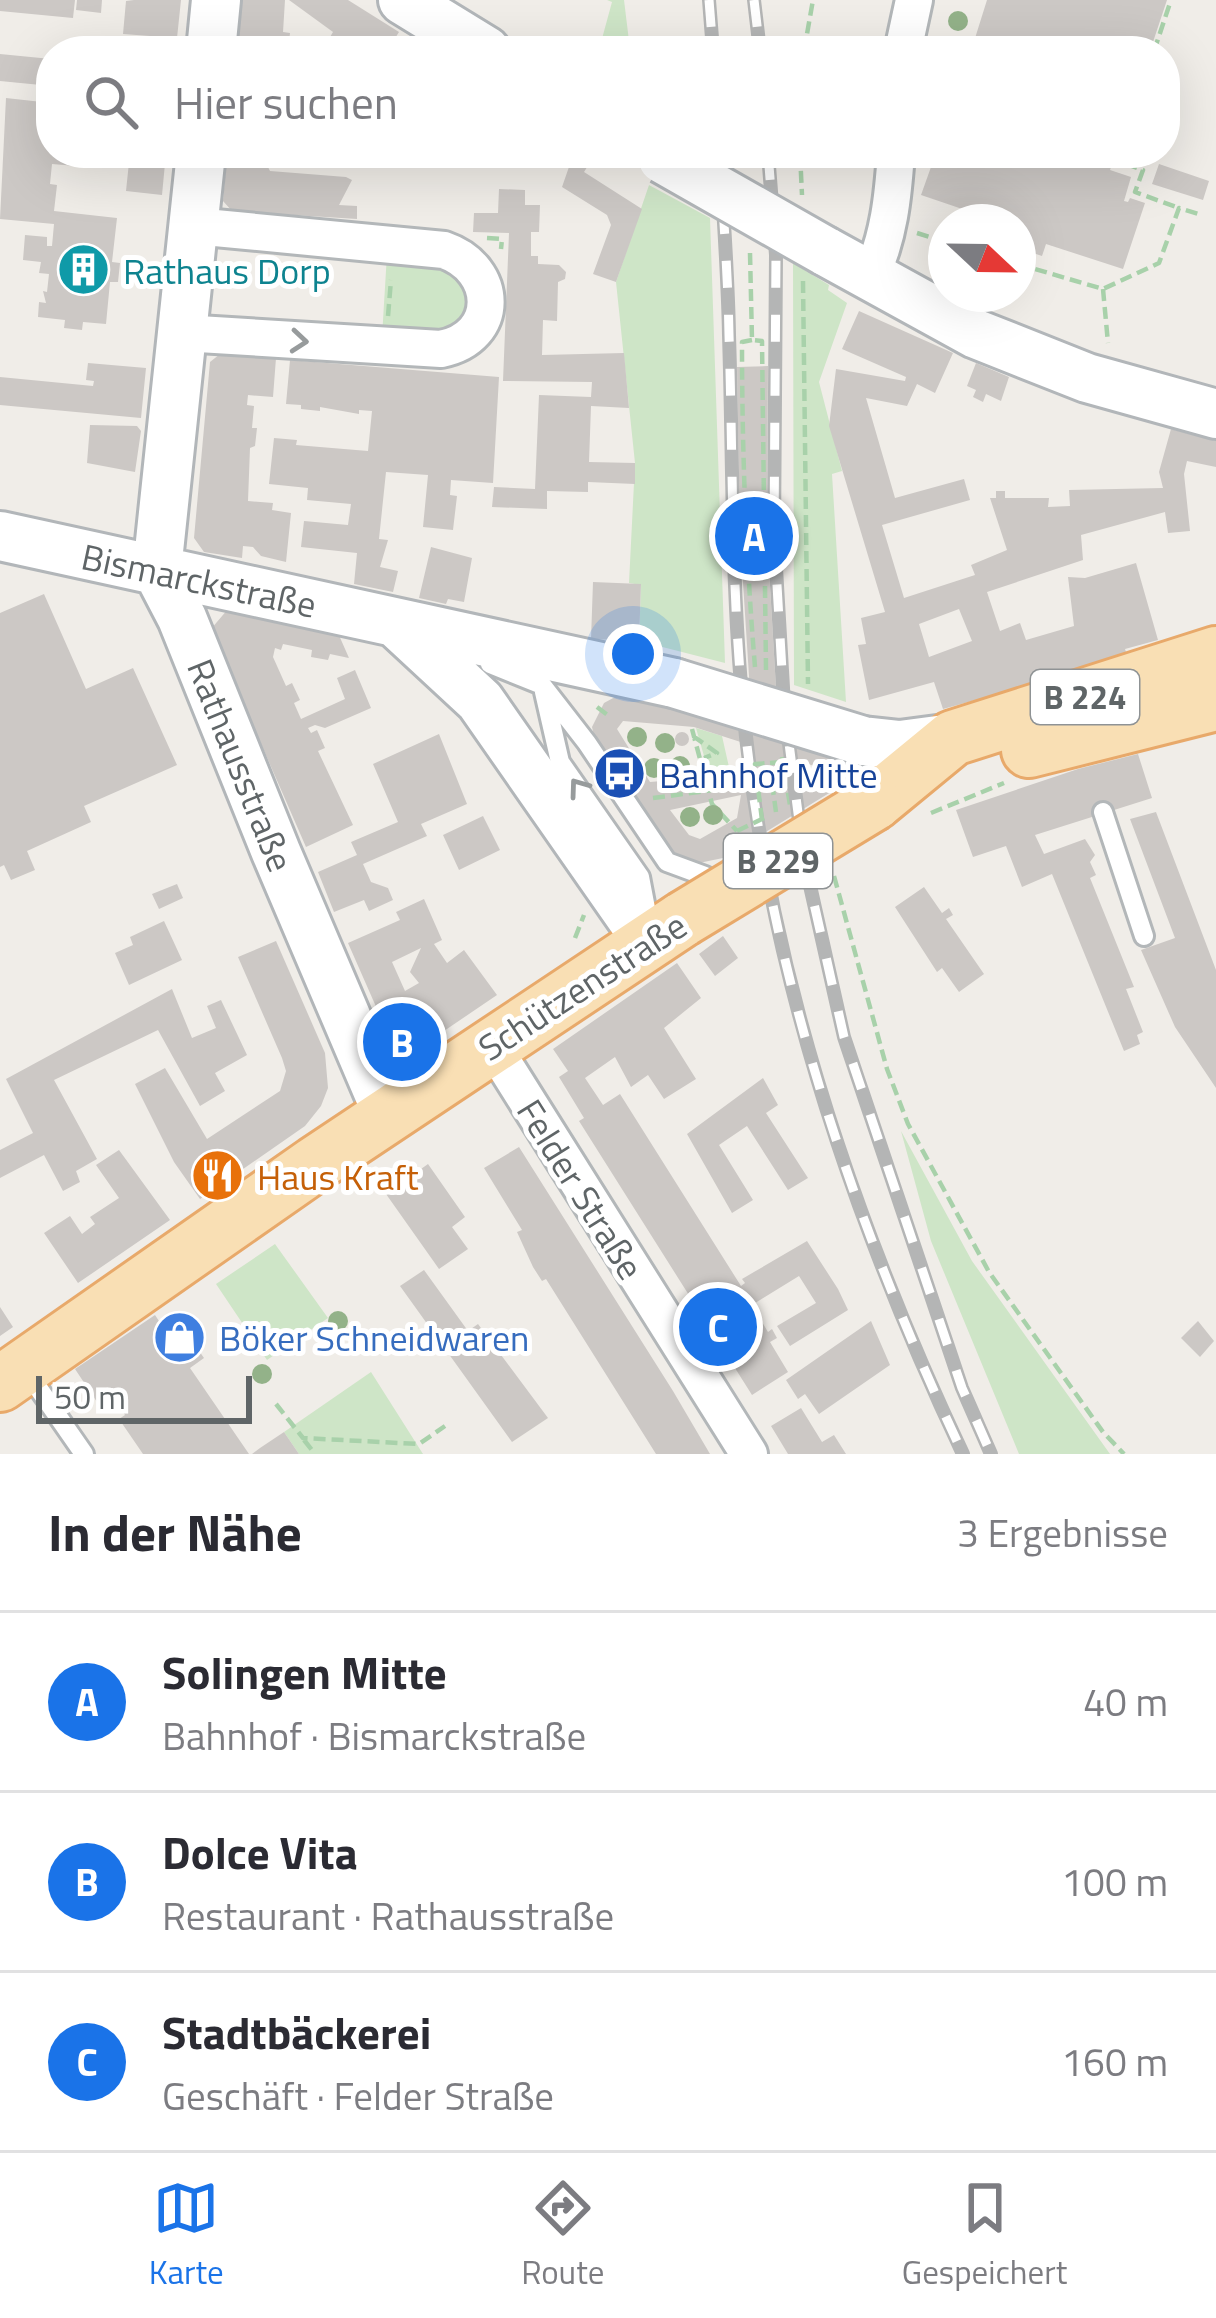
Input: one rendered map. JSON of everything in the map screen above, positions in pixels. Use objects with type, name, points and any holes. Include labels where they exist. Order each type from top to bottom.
[{"type":"main road","points":[[213,36],[216,0]]},
{"type":"main road","points":[[404,0],[462,36]]},
{"type":"main road","points":[[157,570],[200,168]]},
{"type":"main road","points":[[676,168],[814,260],[870,277],[963,329],[1087,379],[1216,414]]},
{"type":"main road","name":"Bismarckstraße","points":[[0,536],[398,626],[915,763]]},
{"type":"main road","name":"Rathausstraße","points":[[157,570],[182,618],[388,1115]]},
{"type":"main road","name":"Bismarckstraße","points":[[398,626],[480,701],[627,883],[678,906]]},
{"type":"main road","name":"B 224","points":[[915,763],[1216,654]]},
{"type":"main road","name":"B 224","points":[[915,763],[1084,746],[1216,703]]},
{"type":"main road","name":"Schützenstraße","points":[[12,1375],[492,1045],[678,906],[915,763]]},
{"type":"street","points":[[906,36],[914,0]]},
{"type":"street","points":[[870,277],[893,202],[895,168]]},
{"type":"street","points":[[182,333],[441,349],[462,342],[478,327],[486,302],[481,279],[460,257],[444,250],[194,226]]},
{"type":"street","name":"Felder Straße","points":[[492,1045],[749,1454]]},
{"type":"lane","points":[[398,626],[542,685],[568,685]]},
{"type":"lane","points":[[542,685],[560,762],[627,883],[678,906]]},
{"type":"lane","points":[[542,685],[667,862],[678,906]]},
{"type":"lane","name":"Bismarckstraße","points":[[590,685],[682,704]]},
{"type":"lane","points":[[1103,812],[1144,936]]},
{"type":"lane","points":[[12,1375],[84,1454]]},
{"type":"path","points":[[807,36],[813,0]]},
{"type":"path","points":[[1159,36],[1171,0]]},
{"type":"path","points":[[801,168],[802,204]]},
{"type":"path","points":[[1138,168],[1143,170],[1135,192],[1202,215]]},
{"type":"path","points":[[1036,269],[1103,289],[1160,263],[1179,208]]},
{"type":"path","points":[[478,237],[502,239],[501,260]]},
{"type":"path","points":[[750,241],[752,340]]},
{"type":"path","points":[[386,347],[393,244]]},
{"type":"path","points":[[808,690],[814,260]]},
{"type":"path","points":[[1103,289],[1108,343]]},
{"type":"path","points":[[755,672],[746,555],[742,374],[742,342],[752,340],[762,341],[766,671]]},
{"type":"path","points":[[682,704],[712,804],[737,831]]},
{"type":"path","points":[[694,736],[717,754],[704,758]]},
{"type":"path","points":[[781,750],[790,805]]},
{"type":"path","points":[[762,820],[755,764],[782,762]]},
{"type":"path","points":[[772,783],[776,812]]},
{"type":"path","points":[[647,799],[758,784]]},
{"type":"path","points":[[832,870],[887,1069],[908,1124],[988,1272],[1103,1432],[1124,1454]]},
{"type":"path","points":[[568,946],[587,905],[627,883]]},
{"type":"path","points":[[276,1404],[315,1454]]},
{"type":"path","points":[[303,1438],[419,1444],[445,1426]]},
{"type":"green space","points":[[607,0],[624,0],[628,36],[603,36],[612,2]]},
{"type":"green space","points":[[649,185],[710,218],[725,663],[639,641],[641,585],[629,583],[635,463],[616,282]]},
{"type":"green space","points":[[387,254],[472,277],[464,330],[382,337]]},
{"type":"green space","points":[[793,263],[829,285],[828,290],[847,303],[819,382],[842,471],[832,474],[846,702],[794,685]]},
{"type":"green space","points":[[696,728],[722,736],[731,776],[710,777]]},
{"type":"green space","points":[[901,1131],[972,1261],[1110,1454],[1019,1454],[931,1241]]},
{"type":"green space","points":[[275,1244],[328,1318],[267,1360],[216,1284]]},
{"type":"green space","points":[[371,1372],[423,1454],[299,1454],[284,1432]]},
{"type":"building","points":[[0,0],[75,0],[73,18],[0,11]]},
{"type":"building","points":[[77,0],[102,0],[101,13],[76,10]]},
{"type":"building","points":[[181,0],[177,36],[123,34],[126,1]]},
{"type":"building","points":[[242,0],[285,0],[283,32],[290,36],[238,36]]},
{"type":"building","points":[[289,0],[348,0],[399,32],[396,36],[331,36],[333,32]]},
{"type":"building","points":[[987,0],[1167,0],[1155,36],[976,36]]},
{"type":"building","points":[[0,54],[36,58],[36,85],[0,81]]},
{"type":"building","points":[[6,98],[36,101],[36,168],[52,168],[50,184],[57,185],[54,211],[117,218],[112,262],[120,263],[118,282],[110,282],[106,324],[83,322],[82,330],[64,328],[65,320],[38,317],[39,302],[46,303],[43,291],[47,292],[49,274],[39,273],[41,262],[23,260],[25,235],[47,237],[47,246],[52,246],[54,224],[0,219]]},
{"type":"building","points":[[128,168],[165,168],[162,195],[126,191]]},
{"type":"building","points":[[226,168],[346,177],[352,180],[339,205],[357,206],[357,219],[232,211],[223,201]]},
{"type":"building","points":[[569,168],[587,168],[584,172],[642,209],[616,282],[593,274],[611,225],[607,215],[562,187]]},
{"type":"building","points":[[931,168],[1111,168],[1131,177],[1124,201],[1145,203],[1123,269],[1046,244],[1042,256],[1036,254],[1036,204],[948,204],[921,195]]},
{"type":"building","points":[[1158,168],[1209,181],[1203,200],[1152,184]]},
{"type":"building","points":[[499,189],[525,190],[525,205],[540,205],[539,232],[531,232],[531,256],[538,256],[538,264],[559,265],[566,272],[558,282],[557,321],[543,320],[542,355],[624,353],[629,408],[591,406],[589,462],[635,463],[635,484],[588,482],[588,492],[547,491],[547,509],[492,507],[494,487],[535,489],[539,395],[591,397],[592,382],[503,381],[509,233],[473,232],[474,213],[498,213]]},
{"type":"building","points":[[859,311],[953,353],[935,393],[917,384],[907,406],[866,398],[895,498],[964,479],[970,500],[882,525],[904,598],[975,575],[971,565],[1007,550],[990,498],[996,498],[996,491],[1005,491],[1005,498],[1049,498],[1048,507],[1070,506],[1069,490],[1163,488],[1159,472],[1171,429],[1216,441],[1216,467],[1187,461],[1190,531],[1168,533],[1165,512],[1081,535],[1083,560],[987,592],[1000,631],[1020,623],[1026,640],[1074,626],[1068,577],[1085,578],[1136,563],[1158,640],[1125,649],[1128,658],[943,709],[934,682],[869,700],[858,645],[866,644],[861,618],[885,612],[829,426],[836,369],[905,381],[906,377],[842,349]],"holes":[[[959,609],[972,641],[929,657],[919,624]]]},
{"type":"building","points":[[220,354],[276,358],[273,397],[248,395],[247,405],[254,406],[252,428],[257,428],[255,446],[250,448],[248,501],[273,503],[272,510],[291,513],[286,562],[261,556],[253,547],[243,546],[242,558],[204,552],[194,538],[210,362]]},
{"type":"building","points":[[290,360],[499,377],[493,483],[451,480],[450,495],[457,496],[453,530],[423,527],[428,475],[386,472],[379,539],[388,540],[380,567],[398,571],[393,592],[354,584],[357,553],[301,547],[304,521],[348,525],[351,504],[307,500],[308,488],[269,484],[274,438],[297,440],[296,445],[368,451],[372,411],[359,410],[359,414],[320,407],[320,411],[286,404]]},
{"type":"building","points":[[88,363],[146,368],[141,418],[0,405],[0,377],[93,386],[94,381],[86,380]]},
{"type":"building","points":[[976,363],[1009,377],[1001,401],[986,394],[983,402],[973,397],[976,390],[967,386]]},
{"type":"building","points":[[768,366],[767,535],[777,705],[751,707],[740,536],[737,367]]},
{"type":"building","points":[[90,425],[137,426],[141,431],[135,472],[87,463]]},
{"type":"building","points":[[431,547],[472,558],[464,602],[419,598]]},
{"type":"building","points":[[593,582],[641,584],[639,641],[591,639]]},
{"type":"building","points":[[44,594],[86,689],[133,668],[177,765],[84,806],[91,822],[27,851],[35,870],[11,880],[4,865],[0,867],[0,613]]},
{"type":"building","points":[[228,609],[338,633],[349,658],[311,657],[312,650],[283,644],[281,650],[275,648],[273,657],[286,686],[292,683],[300,700],[294,703],[301,719],[345,699],[337,678],[355,670],[371,708],[325,728],[308,728],[311,733],[317,730],[325,748],[318,751],[353,825],[306,847],[211,629]]},
{"type":"building","points":[[638,696],[847,757],[847,777],[839,787],[723,858],[694,864],[666,846],[595,740],[592,727],[604,703],[615,697]],"holes":[[[623,721],[694,727],[750,745],[745,774],[650,782],[617,729]],[[790,757],[819,768],[796,781]],[[741,795],[737,818],[700,839],[689,835],[670,810]]]},
{"type":"building","points":[[682,732],[689,739],[682,746],[675,739]]},
{"type":"building","points":[[439,734],[467,804],[421,824],[427,836],[363,864],[371,882],[388,888],[393,900],[369,911],[364,900],[334,912],[318,872],[357,855],[351,842],[398,822],[373,764]]},
{"type":"building","points":[[1138,754],[1152,798],[1035,835],[1044,854],[1085,839],[1095,855],[1090,862],[1096,875],[1090,878],[1134,987],[1126,989],[1143,1032],[1137,1035],[1140,1044],[1124,1051],[1052,874],[1022,887],[1006,846],[973,857],[956,810]]},
{"type":"building","points":[[1156,812],[1216,970],[1216,1088],[1175,1027],[1141,950],[1175,938],[1130,819]]},
{"type":"building","points":[[483,816],[500,850],[459,870],[443,835]]},
{"type":"building","points":[[177,884],[183,898],[159,909],[152,894]]},
{"type":"building","points":[[924,887],[942,913],[949,908],[953,915],[946,919],[984,974],[959,992],[942,968],[937,972],[895,907]]},
{"type":"building","points":[[424,899],[442,940],[434,944],[447,963],[464,950],[497,995],[416,1050],[392,1043],[348,943],[400,920],[396,912]],"holes":[[[421,948],[410,972],[419,983],[405,991],[392,962]]]},
{"type":"building","points":[[164,921],[182,960],[129,985],[115,953],[133,945],[130,937]]},
{"type":"building","points":[[723,936],[738,958],[715,976],[699,954]]},
{"type":"building","points":[[276,941],[325,1053],[328,1088],[305,1126],[200,1199],[174,1162],[135,1084],[165,1068],[207,1139],[280,1091],[286,1071],[282,1058],[238,957]]},
{"type":"building","points":[[677,963],[701,998],[664,1028],[696,1079],[664,1099],[648,1075],[631,1087],[615,1057],[585,1078],[603,1105],[620,1094],[741,1286],[742,1279],[807,1241],[838,1289],[848,1310],[790,1346],[777,1326],[816,1303],[799,1276],[752,1305],[777,1338],[770,1342],[788,1372],[752,1395],[579,1121],[584,1118],[559,1077],[568,1071],[553,1049]]},
{"type":"building","points":[[172,989],[192,1038],[216,1028],[207,1006],[221,1000],[247,1055],[215,1073],[225,1091],[200,1106],[158,1030],[54,1080],[97,1159],[76,1171],[80,1182],[63,1191],[44,1155],[0,1178],[0,1150],[33,1133],[6,1079]]},
{"type":"building","points":[[763,1078],[778,1105],[766,1113],[808,1178],[788,1190],[747,1126],[719,1145],[753,1200],[732,1213],[687,1134]]},
{"type":"building","points":[[519,1147],[710,1454],[656,1454],[546,1279],[542,1281],[533,1267],[517,1232],[522,1230],[484,1168]]},
{"type":"building","points":[[119,1150],[170,1220],[78,1283],[44,1233],[70,1216],[82,1234],[95,1224],[90,1217],[119,1198],[96,1165]]},
{"type":"building","points":[[428,1164],[465,1217],[452,1227],[468,1249],[439,1269],[386,1194]]},
{"type":"building","points":[[424,1270],[468,1331],[478,1324],[548,1418],[512,1442],[400,1286]]},
{"type":"building","points":[[0,1307],[13,1327],[0,1336]]},
{"type":"building","points":[[172,1312],[204,1358],[190,1368],[249,1454],[143,1454],[119,1419],[125,1415],[115,1399],[101,1408],[75,1369],[155,1315],[159,1321]]},
{"type":"building","points":[[871,1321],[890,1365],[819,1414],[805,1394],[798,1399],[786,1380]]},
{"type":"building","points":[[1198,1321],[1214,1341],[1200,1357],[1181,1338]]},
{"type":"building","points":[[801,1408],[822,1442],[834,1435],[846,1454],[788,1454],[771,1426]]},
{"type":"building","points":[[284,1432],[299,1454],[252,1454],[260,1448]]},
{"type":"railway","points":[[709,0],[712,36]]},
{"type":"railway","points":[[754,0],[758,36]]},
{"type":"railway","points":[[721,168],[739,661],[755,804],[772,900],[820,1090],[851,1183],[885,1275],[963,1454]]},
{"type":"railway","points":[[769,168],[776,255],[774,534],[784,705],[804,859],[844,1037],[962,1388],[991,1454]]},
{"type":"place","name":"Rathaus Dorp","points":[[84,270]]},
{"type":"place","name":"Solingen Mitte","points":[[754,536]]},
{"type":"place","name":"Bahnhof Mitte","points":[[620,774]]},
{"type":"place","name":"Dolce Vita","points":[[402,1042]]},
{"type":"place","name":"Haus Kraft","points":[[218,1176]]},
{"type":"place","name":"Stadtbäckerei","points":[[718,1327]]},
{"type":"place","name":"Böker Schneidwaren","points":[[180,1337]]}]
